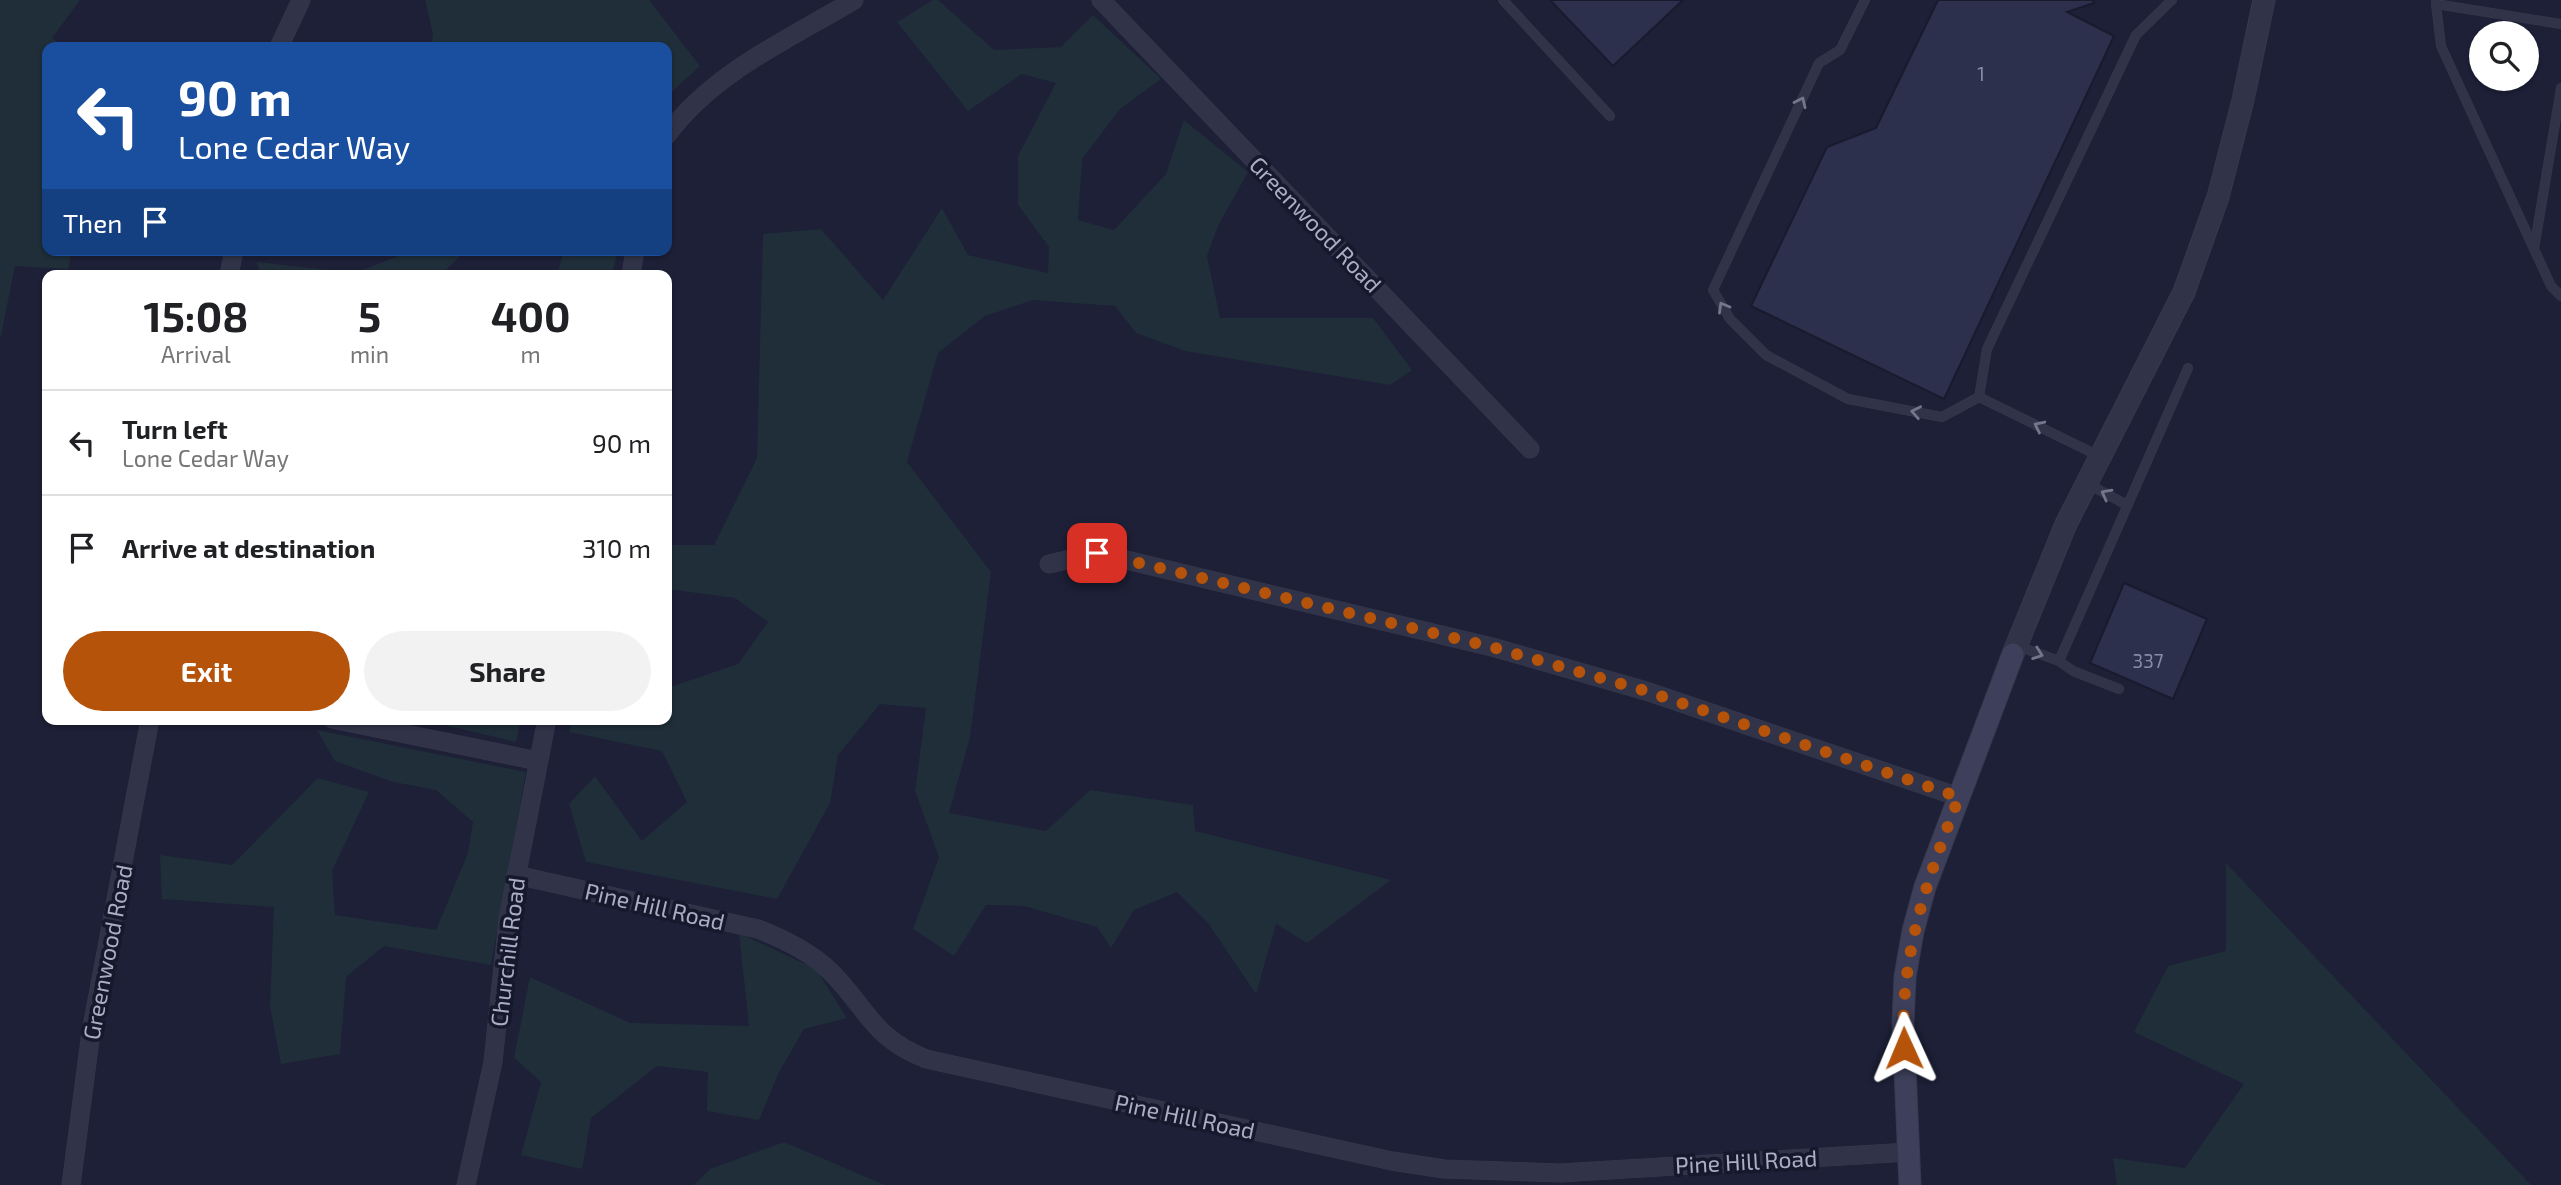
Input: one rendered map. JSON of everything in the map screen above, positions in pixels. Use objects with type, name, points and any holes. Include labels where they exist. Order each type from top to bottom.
[{"type":"main road","points":[[1910,1185],[1903,1023],[1905,977],[1913,931],[1925,887],[2015,650]]},
{"type":"street","points":[[281,42],[301,0]]},
{"type":"street","points":[[672,128],[684,112],[724,79],[854,0]]},
{"type":"street","name":"Greenwood Road","points":[[1101,0],[1530,449]]},
{"type":"street","points":[[2015,650],[2085,483],[2184,292],[2221,185],[2243,100],[2264,0]]},
{"type":"street","points":[[1049,564],[1097,553],[1435,631],[1646,691],[1959,797]]},
{"type":"street","name":"Greenwood Road","points":[[71,1185],[91,1032],[149,725]]},
{"type":"street","points":[[361,725],[538,761]]},
{"type":"street","name":"Churchill Road","points":[[466,1185],[493,1062],[516,875],[546,725]]},
{"type":"street","name":"Pine Hill Road","points":[[516,875],[758,929],[784,939],[831,972],[869,1022],[887,1039],[926,1059],[1392,1161],[1495,1173],[1560,1173],[1909,1152]]},
{"type":"lane","points":[[1503,0],[1610,116]]},
{"type":"lane","points":[[1864,0],[1840,50],[1819,63],[1713,290],[1730,320],[1766,355],[1848,399],[1942,417],[1979,397]]},
{"type":"lane","points":[[1979,397],[1987,349],[2136,35],[2172,0]]},
{"type":"lane","points":[[2561,24],[2436,2],[2441,46],[2551,286],[2561,296]]},
{"type":"lane","points":[[2534,249],[2561,88]]},
{"type":"lane","points":[[2059,661],[2188,368]]},
{"type":"lane","points":[[1979,397],[2099,456]]},
{"type":"lane","points":[[2085,483],[2127,505]]},
{"type":"lane","points":[[2015,650],[2059,661],[2073,671],[2119,689]]},
{"type":"shaded area","points":[[0,0],[80,0],[52,38],[57,42],[42,42],[42,256],[71,256],[68,269],[15,266],[0,340]]},
{"type":"shaded area","points":[[425,0],[649,0],[700,66],[672,91],[672,42],[432,42],[433,34]]},
{"type":"shaded area","points":[[933,0],[938,0],[994,50],[1061,47],[1093,15],[1161,79],[1120,109],[1082,159],[1078,220],[1114,230],[1166,174],[1184,120],[1248,172],[1218,226],[1207,256],[1220,318],[1373,318],[1412,370],[1390,385],[1185,351],[1136,333],[1115,306],[1033,300],[985,316],[938,353],[907,462],[991,572],[970,737],[949,813],[1046,831],[1090,790],[1193,805],[1195,831],[1391,880],[1307,943],[1276,924],[1256,994],[1208,923],[1177,892],[1134,910],[1111,948],[1097,927],[1024,906],[986,905],[954,956],[913,929],[939,857],[915,791],[926,708],[880,704],[838,755],[830,803],[777,899],[586,862],[569,804],[595,776],[642,841],[687,802],[662,751],[569,732],[571,725],[672,725],[672,686],[738,664],[768,622],[735,598],[672,590],[672,545],[714,545],[757,458],[763,234],[821,229],[883,300],[942,208],[968,255],[1048,273],[1049,247],[1018,205],[1018,156],[1056,83],[1022,74],[968,111],[897,22]]},
{"type":"shaded area","points":[[398,256],[460,256],[446,270],[363,270]]},
{"type":"shaded area","points":[[562,256],[616,256],[613,270],[558,270]]},
{"type":"shaded area","points":[[257,262],[328,270],[259,270]]},
{"type":"shaded area","points":[[444,725],[520,725],[516,742]]},
{"type":"shaded area","points":[[317,730],[526,772],[491,965],[384,946],[346,977],[340,1054],[281,1064],[270,1006],[274,907],[162,899],[160,855],[232,865],[318,778],[369,792],[332,871],[335,915],[436,930],[468,853],[473,822],[436,790],[393,782],[335,761]]},
{"type":"shaded area","points":[[2226,863],[2531,1185],[2117,1185],[2113,1158],[2185,1168],[2244,1084],[2134,1032],[2168,966],[2226,951]]},
{"type":"shaded area","points":[[739,933],[816,969],[847,1018],[804,1029],[779,1072],[759,1120],[707,1111],[708,1072],[657,1066],[591,1118],[582,1169],[521,1155],[541,1082],[514,1058],[530,977],[630,1023],[749,1026]]},
{"type":"shaded area","points":[[784,1142],[885,1185],[694,1185],[710,1169]]},
{"type":"building","points":[[1550,0],[1683,0],[1613,66]]},
{"type":"building","points":[[1938,0],[2093,0],[2094,3],[2067,12],[2114,36],[1944,399],[1751,306],[1827,147],[1876,128]]},
{"type":"building","points":[[2124,583],[2207,619],[2173,699],[2090,663]]},
{"type":"route","points":[[1097,553],[1410,625],[1492,647],[1646,691],[1959,797],[1925,887],[1913,931],[1905,977],[1904,1048]]}]
